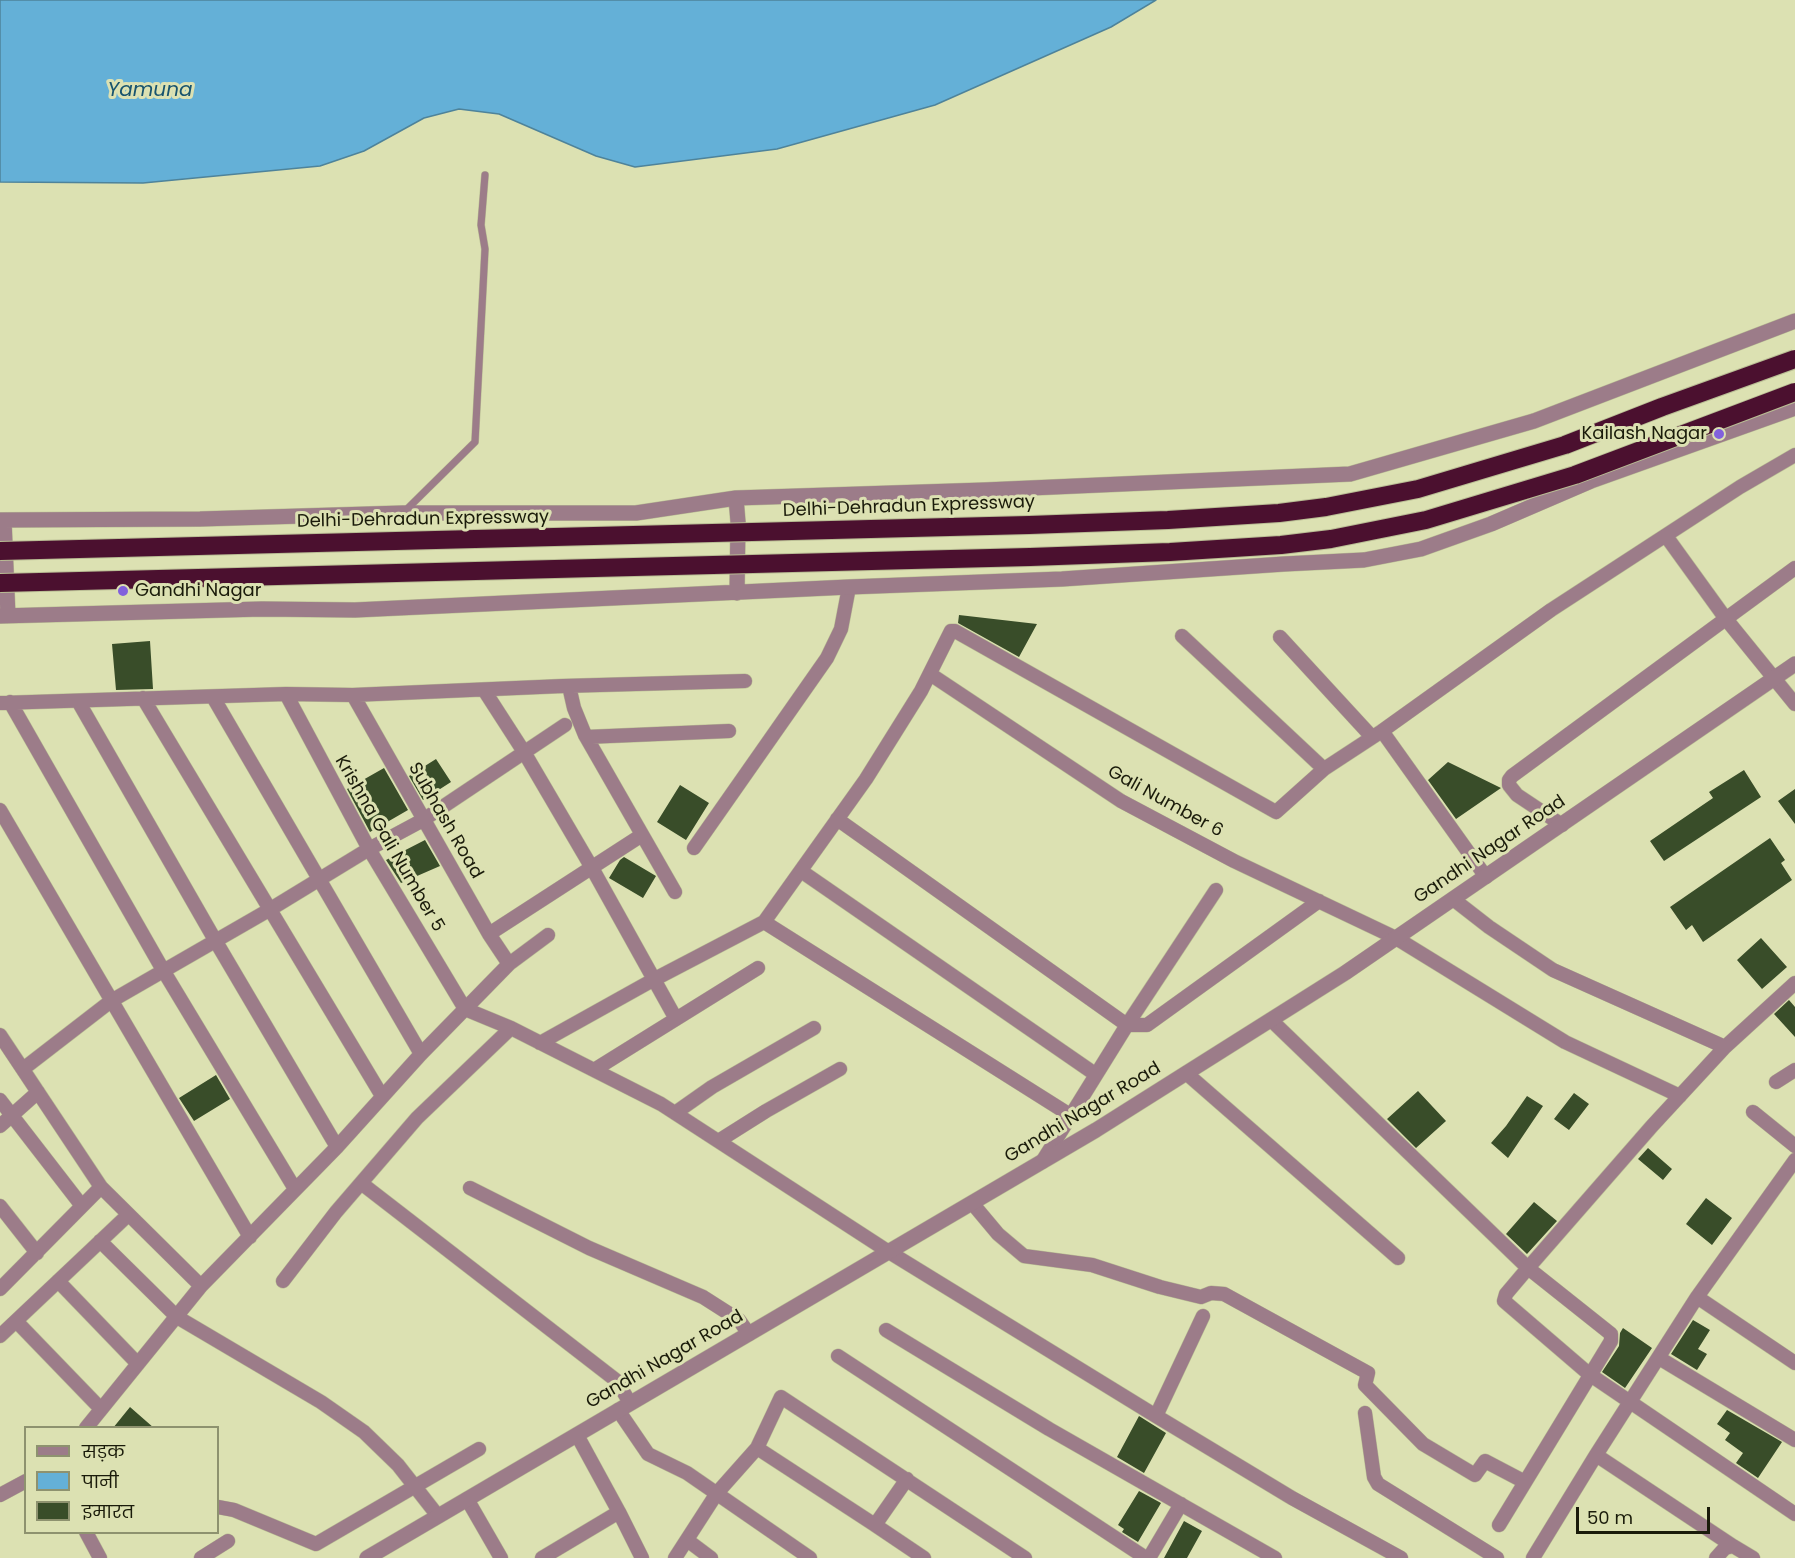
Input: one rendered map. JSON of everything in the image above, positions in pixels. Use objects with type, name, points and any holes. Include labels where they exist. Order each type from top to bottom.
[{"type":"highway","name":"Delhi-Dehradun Expressway","points":[[0,551],[1040,525],[1279,513],[1326,507],[1418,489],[1543,452],[1795,359]]},
{"type":"highway","points":[[0,583],[1030,557],[1170,552],[1331,539],[1426,520],[1575,476],[1795,392]]},
{"type":"street","points":[[1795,321],[1534,421],[1350,474],[1031,489],[736,498],[636,513],[403,513],[200,519],[2,520],[4,616],[262,609],[354,610],[1062,579],[1364,561],[1421,549],[1491,524],[1592,481],[1795,408]]},
{"type":"street","points":[[540,1043],[764,922],[866,779],[930,674],[948,634],[955,631],[1276,812],[1324,769],[1551,610],[1740,487],[1795,455]]},
{"type":"street","points":[[736,498],[737,593]]},
{"type":"street","points":[[1666,536],[1726,619],[1795,704]]},
{"type":"street","points":[[1562,825],[1517,795],[1511,789],[1509,780],[1795,568]]},
{"type":"street","points":[[694,848],[827,658],[841,629],[849,587]]},
{"type":"street","points":[[1182,636],[1324,769]]},
{"type":"street","points":[[1280,637],[1377,734],[1485,877]]},
{"type":"street","name":"Gandhi Nagar Road","points":[[368,1558],[972,1203],[1271,1020],[1396,938],[1795,664]]},
{"type":"street","name":"Gali Number 6","points":[[930,674],[1121,801],[1234,861],[1396,938],[1564,1042],[1680,1096]]},
{"type":"street","points":[[295,1189],[5,702],[286,694],[353,695],[745,681]]},
{"type":"street","points":[[569,686],[574,708],[586,737],[675,892]]},
{"type":"street","points":[[484,690],[524,752],[592,868],[676,1019]]},
{"type":"street","name":"Krishna Gali Number 5","points":[[286,694],[369,849],[465,1009]]},
{"type":"street","name":"Subhash Road","points":[[353,695],[489,934],[509,964]]},
{"type":"street","points":[[213,697],[421,1054]]},
{"type":"street","points":[[143,698],[382,1096]]},
{"type":"street","points":[[78,701],[337,1147]]},
{"type":"street","points":[[23,1069],[111,1000],[269,910],[369,849],[423,820],[565,725]]},
{"type":"street","points":[[586,737],[729,731]]},
{"type":"street","points":[[0,810],[250,1237]]},
{"type":"street","points":[[837,819],[1127,1024],[1147,1025],[1319,901]]},
{"type":"street","points":[[489,934],[642,835]]},
{"type":"street","points":[[801,872],[1095,1074]]},
{"type":"street","points":[[1041,1161],[1127,1024],[1216,890]]},
{"type":"street","points":[[1453,899],[1489,927],[1553,970],[1725,1047]]},
{"type":"street","points":[[764,922],[1070,1115]]},
{"type":"street","points":[[88,1426],[201,1286],[337,1147],[421,1054],[509,964],[548,935]]},
{"type":"street","points":[[594,1070],[758,968]]},
{"type":"street","points":[[1795,983],[1725,1047],[1680,1096],[1528,1268],[1506,1294],[1504,1300],[1589,1374],[1795,1514]]},
{"type":"street","points":[[465,1009],[511,1028],[675,1113],[720,1140],[889,1252],[1156,1416],[1282,1492],[1401,1558]]},
{"type":"street","points":[[1271,1020],[1528,1268],[1611,1334],[1611,1341],[1499,1525]]},
{"type":"street","points":[[283,1281],[361,1183],[417,1118],[511,1028]]},
{"type":"street","points":[[675,1113],[712,1087],[813,1028]]},
{"type":"street","points":[[0,1035],[101,1187],[201,1286]]},
{"type":"street","points":[[720,1140],[840,1069]]},
{"type":"street","points":[[1776,1082],[1795,1070]]},
{"type":"street","points":[[1186,1073],[1398,1258]]},
{"type":"street","points":[[0,1126],[38,1092]]},
{"type":"street","points":[[0,1100],[82,1206]]},
{"type":"street","points":[[1753,1112],[1795,1146]]},
{"type":"street","points":[[1533,1558],[1697,1297],[1795,1160]]},
{"type":"street","points":[[361,1183],[617,1381],[624,1407],[648,1454],[687,1473],[808,1558]]},
{"type":"street","points":[[0,1289],[101,1187]]},
{"type":"street","points":[[470,1188],[589,1248],[703,1297],[739,1320],[748,1334]]},
{"type":"street","points":[[972,1203],[998,1234],[1024,1256],[1092,1265],[1201,1297],[1211,1293],[1224,1294],[1368,1373],[1365,1385],[1423,1444],[1475,1475],[1485,1461],[1525,1482]]},
{"type":"street","points":[[0,1206],[37,1253]]},
{"type":"street","points":[[0,1336],[128,1215]]},
{"type":"street","points":[[100,1241],[177,1317],[343,1416],[382,1448],[438,1516]]},
{"type":"street","points":[[58,1281],[138,1364]]},
{"type":"street","points":[[1697,1297],[1795,1363]]},
{"type":"street","points":[[1156,1416],[1203,1316]]},
{"type":"street","points":[[16,1321],[101,1409]]},
{"type":"street","points":[[886,1330],[1049,1429],[1275,1558]]},
{"type":"street","points":[[838,1356],[1147,1558],[1181,1504]]},
{"type":"street","points":[[1659,1358],[1795,1440]]},
{"type":"street","points":[[675,1558],[717,1493],[757,1448],[782,1397],[1025,1558]]},
{"type":"street","points":[[1365,1413],[1374,1477],[1378,1484],[1497,1558]]},
{"type":"street","points":[[577,1435],[642,1558]]},
{"type":"street","points":[[757,1448],[924,1558]]},
{"type":"street","points":[[219,1507],[234,1510],[316,1544],[479,1449]]},
{"type":"street","points":[[1596,1455],[1752,1558]]},
{"type":"street","points":[[875,1525],[907,1479]]},
{"type":"street","points":[[0,1495],[24,1482]]},
{"type":"street","points":[[467,1499],[501,1558]]},
{"type":"street","points":[[542,1558],[619,1512]]},
{"type":"street","points":[[87,1534],[100,1558]]},
{"type":"street","points":[[687,1540],[711,1558]]},
{"type":"street","points":[[201,1558],[228,1541]]},
{"type":"street","points":[[1716,1558],[1725,1548],[1733,1546]]},
{"type":"lane","points":[[403,513],[475,442],[485,249],[481,225],[485,175]]},
{"type":"water","name":"Yamuna","points":[[0,0],[1156,0],[1111,27],[935,105],[777,149],[635,167],[596,156],[499,114],[459,109],[424,118],[364,151],[320,166],[143,183],[0,182]]},
{"type":"building","points":[[959,615],[1037,624],[1019,657],[958,623]]},
{"type":"building","points":[[150,641],[153,689],[116,690],[112,644]]},
{"type":"building","points":[[436,759],[451,782],[423,800],[409,776]]},
{"type":"building","points":[[1448,762],[1501,788],[1456,819],[1428,780]]},
{"type":"building","points":[[384,768],[408,810],[370,832],[347,789]]},
{"type":"building","points":[[1744,770],[1761,797],[1664,861],[1650,841],[1713,798],[1709,792]]},
{"type":"building","points":[[680,785],[709,803],[686,840],[657,822]]},
{"type":"building","points":[[1795,789],[1795,824],[1778,801]]},
{"type":"building","points":[[1770,838],[1785,860],[1781,863],[1792,880],[1703,942],[1692,925],[1686,930],[1670,907]]},
{"type":"building","points":[[425,840],[440,866],[401,883],[386,860]]},
{"type":"building","points":[[624,857],[656,876],[643,898],[609,878]]},
{"type":"building","points":[[1761,938],[1787,967],[1762,989],[1737,960]]},
{"type":"building","points":[[1789,1000],[1795,1007],[1795,1037],[1774,1014]]},
{"type":"building","points":[[216,1075],[230,1099],[194,1121],[179,1098]]},
{"type":"building","points":[[1418,1091],[1446,1121],[1416,1148],[1387,1119]]},
{"type":"building","points":[[1574,1093],[1589,1104],[1569,1130],[1554,1119]]},
{"type":"building","points":[[1527,1096],[1543,1106],[1508,1158],[1491,1143]]},
{"type":"building","points":[[1648,1148],[1672,1169],[1663,1180],[1638,1159]]},
{"type":"building","points":[[1706,1198],[1732,1218],[1712,1245],[1686,1224]]},
{"type":"building","points":[[1534,1202],[1557,1221],[1527,1254],[1506,1234]]},
{"type":"building","points":[[1693,1320],[1710,1330],[1698,1349],[1707,1354],[1697,1370],[1671,1354]]},
{"type":"building","points":[[1623,1328],[1652,1348],[1625,1388],[1602,1372],[1619,1346],[1620,1333]]},
{"type":"building","points":[[130,1407],[152,1426],[115,1426]]},
{"type":"building","points":[[1727,1410],[1782,1442],[1758,1478],[1736,1463],[1743,1453],[1725,1440],[1730,1433],[1717,1424]]},
{"type":"building","points":[[1139,1416],[1166,1433],[1144,1473],[1117,1457]]},
{"type":"building","points":[[1139,1491],[1161,1503],[1138,1542],[1122,1532],[1124,1529],[1118,1525]]},
{"type":"building","points":[[1184,1521],[1202,1531],[1187,1558],[1164,1558]]},
{"type":"place","name":"Kailash Nagar","points":[[1719,434]]},
{"type":"place","name":"Gandhi Nagar","points":[[123,591]]}]
